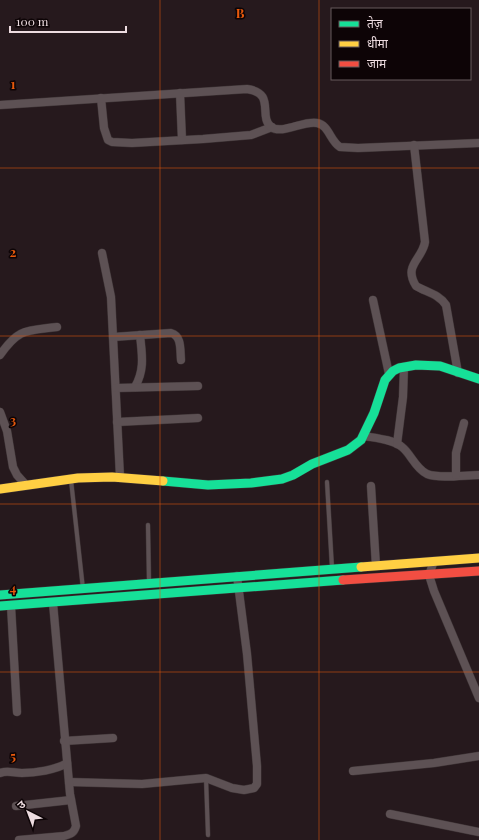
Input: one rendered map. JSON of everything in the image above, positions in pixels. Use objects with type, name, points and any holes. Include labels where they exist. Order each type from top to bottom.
[{"type":"street","points":[[0,105],[247,89],[259,92],[262,96],[268,123],[272,127]]},
{"type":"street","points":[[180,93],[182,140]]},
{"type":"street","points":[[101,98],[104,128],[108,140],[112,142],[182,140],[251,135],[272,127],[281,129],[309,122],[324,126],[336,145],[345,148],[479,143]]},
{"type":"street","points":[[414,145],[425,242],[422,252],[411,268],[411,275],[416,286],[438,297],[446,305],[458,373]]},
{"type":"street","points":[[102,253],[111,297],[120,477]]},
{"type":"street","points":[[374,300],[389,374]]},
{"type":"street","points":[[0,355],[10,340],[16,335],[30,330],[57,326]]},
{"type":"street","points":[[113,337],[170,333],[175,334],[178,337],[181,360]]},
{"type":"street","points":[[136,387],[141,377],[142,370],[140,335]]},
{"type":"street","points":[[0,489],[71,479],[120,477],[208,484],[234,484],[268,481],[293,475],[312,464],[348,450],[355,445],[364,436],[385,380],[393,371],[416,365],[431,365],[440,366],[479,379]]},
{"type":"street","points":[[397,444],[403,397],[404,367]]},
{"type":"street","points":[[116,388],[198,386]]},
{"type":"street","points":[[0,412],[7,430],[13,467],[17,475],[26,485]]},
{"type":"street","points":[[117,422],[198,418]]},
{"type":"street","points":[[456,475],[456,453],[464,423]]},
{"type":"street","points":[[364,436],[397,444],[406,450],[417,466],[425,473],[443,476],[479,475]]},
{"type":"street","points":[[371,486],[376,566]]},
{"type":"street","points":[[0,595],[149,584],[391,577],[429,571],[479,558]]},
{"type":"street","points":[[0,606],[53,603],[376,566],[429,571],[479,571]]},
{"type":"street","points":[[429,571],[442,612],[479,698]]},
{"type":"street","points":[[69,782],[142,784],[206,778],[237,790],[249,790],[254,788],[257,784],[257,766],[247,654],[238,582]]},
{"type":"street","points":[[20,840],[50,838],[71,834],[74,831],[76,822],[71,800],[64,741],[53,603]]},
{"type":"street","points":[[10,606],[17,712]]},
{"type":"street","points":[[64,741],[113,738]]},
{"type":"street","points":[[353,771],[434,763],[479,756]]},
{"type":"street","points":[[0,772],[8,771],[20,773],[48,770],[60,767],[67,763]]},
{"type":"street","points":[[16,806],[71,800]]},
{"type":"street","points":[[390,814],[479,832]]},
{"type":"lane","points":[[71,479],[83,589]]},
{"type":"lane","points":[[328,482],[333,570]]},
{"type":"lane","points":[[148,525],[149,584]]},
{"type":"lane","points":[[206,778],[208,835]]},
{"type":"traffic: fast","points":[[163,481],[208,485],[251,483],[282,479],[293,475],[312,464],[348,450],[361,440],[374,413],[385,380],[393,371],[399,368],[416,365],[440,366],[479,379]]},
{"type":"traffic: fast","points":[[0,595],[361,567]]},
{"type":"traffic: fast","points":[[0,606],[343,580]]},
{"type":"traffic: slow","points":[[0,489],[78,478],[112,477],[163,481]]},
{"type":"traffic: slow","points":[[361,567],[479,558]]},
{"type":"traffic: jam","points":[[343,580],[479,571]]}]
